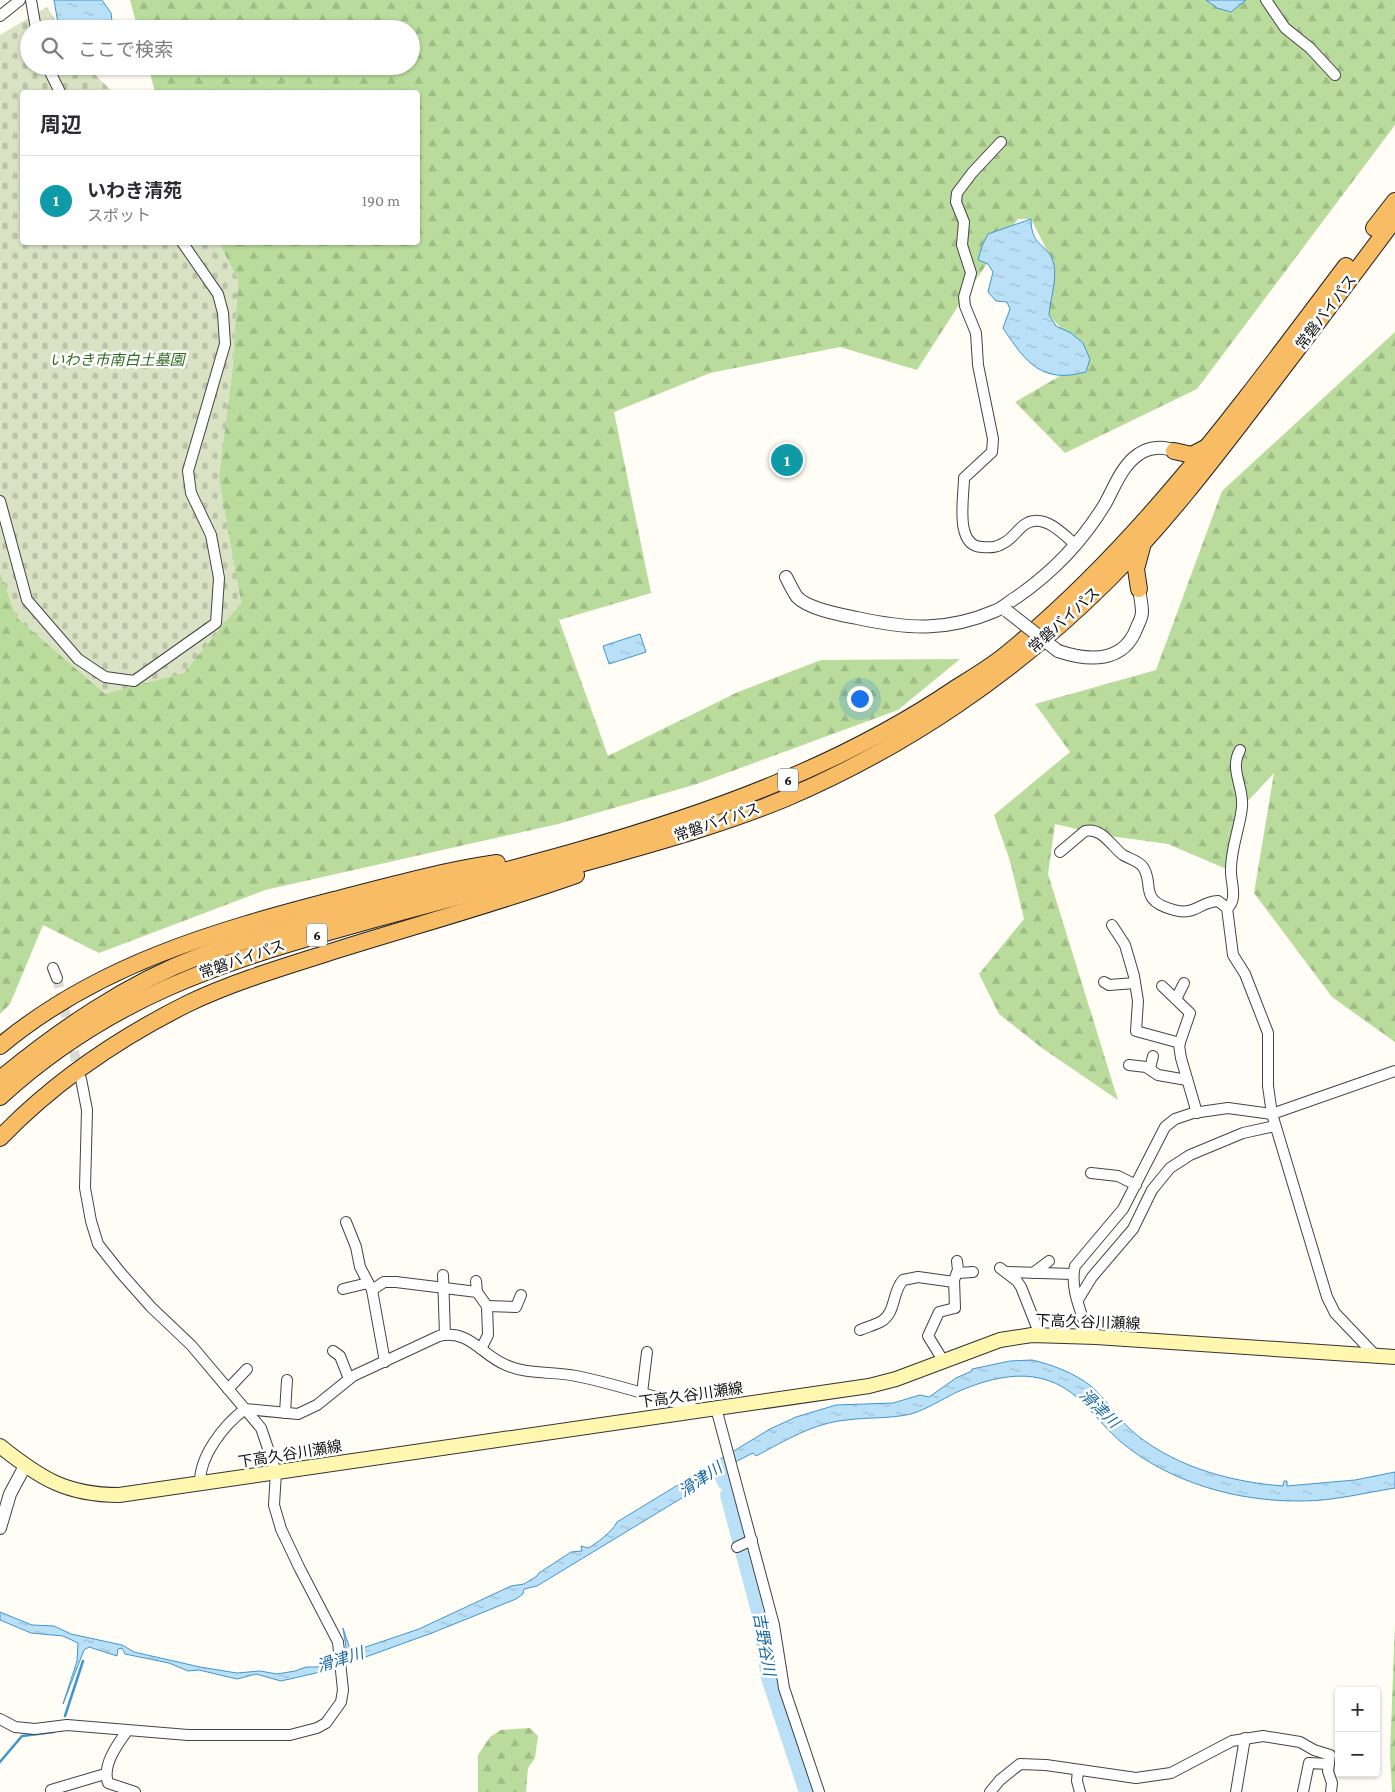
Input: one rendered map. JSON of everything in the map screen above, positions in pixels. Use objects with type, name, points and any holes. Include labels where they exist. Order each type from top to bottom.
[{"type":"highway","name":"常磐バイパス","points":[[0,1079],[85,1014],[146,981],[198,956],[288,928],[574,852],[633,834],[778,784],[842,755],[922,711],[1002,658],[1098,572],[1211,445],[1395,201]]},
{"type":"highway","name":"常磐バイパス","points":[[0,1097],[34,1068],[104,1019],[138,1000],[218,966],[293,942],[664,841],[782,800],[848,769],[904,738],[1004,672],[1108,580],[1144,542],[1218,454],[1395,219]]},
{"type":"highway","points":[[1174,451],[1192,454],[1211,445]]},
{"type":"highway","points":[[1174,451],[1181,460],[1176,486]]},
{"type":"highway","points":[[1139,589],[1136,569],[1144,542]]},
{"type":"highway","points":[[1108,580],[1121,578],[1139,589]]},
{"type":"highway","points":[[0,1138],[40,1101],[97,1057],[188,1004],[277,969],[518,896],[609,864],[664,841]]},
{"type":"highway","points":[[0,1046],[78,992],[129,966],[190,941],[262,919],[465,868],[574,852]]},
{"type":"main road","name":"下高久谷川瀬線","points":[[0,1446],[52,1484],[77,1492],[98,1495],[139,1493],[869,1386],[896,1379],[1000,1340],[1040,1335],[1395,1357]]},
{"type":"street","points":[[0,16],[20,0]]},
{"type":"street","points":[[32,0],[35,20]]},
{"type":"street","points":[[1266,0],[1285,28],[1310,48],[1335,75]]},
{"type":"street","points":[[52,75],[59,90]]},
{"type":"street","points":[[1001,142],[957,193],[956,202],[964,222],[962,244],[971,273],[964,297],[965,306],[976,333],[978,364],[993,439],[992,452],[964,478],[963,530],[967,541],[977,547],[996,548],[1009,540],[1020,528],[1033,521],[1045,522],[1076,545]]},
{"type":"street","points":[[0,501],[27,600],[78,660],[104,677],[134,681],[216,623],[219,578],[211,535],[191,494],[188,470],[225,344],[223,313],[218,294],[184,245]]},
{"type":"street","points":[[786,577],[802,601],[832,613],[888,624],[927,628],[968,621],[1002,610],[1066,558],[1130,462],[1139,454],[1151,449],[1166,447],[1174,451]]},
{"type":"street","points":[[1002,610],[1058,651],[1080,658],[1106,656],[1124,650],[1134,637],[1142,613],[1139,589]]},
{"type":"street","points":[[1240,750],[1237,756],[1236,775],[1242,807],[1232,861],[1233,898],[1227,908],[1233,956],[1245,974],[1268,1033],[1268,1086],[1272,1114],[1327,1297],[1335,1313],[1376,1356]]},
{"type":"street","points":[[1060,852],[1085,832],[1103,835],[1123,854],[1140,864],[1145,871],[1150,896],[1168,908],[1188,912],[1218,901],[1227,908]]},
{"type":"street","points":[[1112,925],[1126,946],[1135,983],[1138,1001],[1136,1030],[1180,1043]]},
{"type":"street","points":[[53,968],[57,978]]},
{"type":"street","points":[[1104,982],[1109,986],[1135,983]]},
{"type":"street","points":[[1176,998],[1184,983]]},
{"type":"street","points":[[1162,986],[1190,1013],[1180,1043],[1181,1058],[1197,1113]]},
{"type":"street","points":[[1150,1069],[1153,1056]]},
{"type":"street","points":[[1129,1065],[1150,1069],[1158,1075],[1187,1080]]},
{"type":"street","points":[[1089,1337],[1078,1300],[1073,1274],[1079,1260],[1123,1209],[1165,1127],[1175,1119],[1228,1108],[1272,1114],[1395,1071]]},
{"type":"street","points":[[0,1719],[23,1728],[35,1729],[67,1725],[188,1735],[290,1735],[317,1728],[326,1723],[341,1702],[343,1690],[339,1644],[281,1529],[274,1505],[276,1472],[261,1428],[191,1345],[132,1286],[98,1244],[91,1221],[85,1188],[87,1110],[81,1079]]},
{"type":"street","points":[[1078,1300],[1092,1276],[1133,1229],[1152,1190],[1170,1168],[1190,1155],[1243,1133],[1275,1126]]},
{"type":"street","points":[[1092,1173],[1118,1176],[1136,1185]]},
{"type":"street","points":[[346,1222],[356,1247],[360,1267],[370,1286],[385,1362]]},
{"type":"street","points":[[944,1362],[928,1336],[939,1312],[954,1308],[957,1261]]},
{"type":"street","points":[[1033,1274],[1049,1261]]},
{"type":"street","points":[[1040,1335],[1021,1287],[1003,1270],[1033,1274],[1073,1274]]},
{"type":"street","points":[[860,1330],[887,1317],[896,1290],[903,1280],[956,1278],[972,1272]]},
{"type":"street","points":[[443,1275],[446,1335]]},
{"type":"street","points":[[476,1281],[477,1292],[487,1306],[488,1335],[481,1349]]},
{"type":"street","points":[[343,1289],[370,1286],[384,1282],[477,1292]]},
{"type":"street","points":[[487,1306],[516,1307],[522,1295]]},
{"type":"street","points":[[200,1484],[200,1473],[218,1437],[231,1420],[245,1409],[298,1414],[317,1405],[349,1379],[446,1335],[459,1335],[505,1365],[537,1373],[553,1372],[586,1378],[700,1410]]},
{"type":"street","points":[[333,1351],[340,1356],[349,1379]]},
{"type":"street","points":[[642,1393],[647,1352]]},
{"type":"street","points":[[228,1389],[247,1369]]},
{"type":"street","points":[[285,1413],[287,1380]]},
{"type":"street","points":[[716,1408],[735,1479],[743,1544],[774,1625],[784,1688],[819,1792]]},
{"type":"street","points":[[0,1528],[10,1494],[25,1466]]},
{"type":"street","points":[[127,1731],[114,1749],[105,1774],[108,1783],[136,1792]]},
{"type":"street","points":[[990,1792],[1000,1780],[1020,1764],[1046,1765],[1136,1778],[1171,1773],[1232,1741],[1263,1736],[1300,1742],[1314,1750],[1330,1755],[1331,1792]]},
{"type":"street","points":[[1236,1792],[1246,1738]]},
{"type":"street","points":[[1303,1792],[1309,1763],[1329,1764]]},
{"type":"street","points":[[1078,1770],[1077,1781],[1080,1792]]},
{"type":"street","points":[[51,1790],[105,1774]]},
{"type":"green space","points":[[130,0],[1395,0],[1395,125],[1197,389],[1065,453],[1015,402],[1089,359],[1049,315],[1054,264],[1031,219],[1018,219],[964,297],[917,370],[840,347],[710,373],[614,412],[651,593],[559,620],[608,756],[738,692],[821,660],[960,659],[898,710],[697,784],[558,824],[265,890],[99,953],[43,925],[10,1004],[0,1014],[0,572],[17,618],[241,603],[218,478],[232,373],[238,280],[220,245],[420,245],[420,90],[154,90],[150,75],[420,75],[420,20],[136,20]]},
{"type":"green space","name":"いわき市南白土墓園","points":[[47,7],[55,20],[25,20]]},
{"type":"green space","name":"いわき市南白土墓園","points":[[20,23],[20,75],[95,75],[111,90],[20,90],[20,245],[220,245],[238,280],[232,373],[219,478],[241,603],[184,673],[105,694],[17,618],[0,572],[0,35]]},
{"type":"green space","points":[[1395,332],[1395,1042],[1332,997],[1254,893],[1274,773],[1242,807],[1231,871],[1168,844],[1103,835],[1055,824],[1048,874],[1118,1100],[1042,1048],[999,1014],[979,974],[1024,919],[1010,861],[994,815],[1070,752],[1035,704],[1156,670],[1222,491]]},
{"type":"green space","points":[[1395,1623],[1395,1792],[1392,1792],[1390,1754]]},
{"type":"green space","points":[[530,1728],[538,1736],[535,1758],[528,1768],[526,1792],[478,1792],[478,1755],[490,1737],[501,1730]]},
{"type":"water","points":[[54,0],[102,0],[111,13],[112,20],[57,20]]},
{"type":"water","points":[[1206,0],[1246,0],[1231,12],[1217,8]]},
{"type":"water","points":[[1031,219],[1034,236],[1048,252],[1054,265],[1054,283],[1049,315],[1056,326],[1071,333],[1083,343],[1090,359],[1086,372],[1058,375],[1046,373],[1037,368],[1019,351],[1003,328],[1010,309],[1007,302],[996,301],[988,292],[993,272],[988,264],[978,260],[988,234]]},
{"type":"water","points":[[640,634],[646,652],[609,664],[603,646]]},
{"type":"water","name":"滑津川","points":[[1032,1360],[1063,1370],[1084,1381],[1097,1392],[1138,1436],[1171,1457],[1188,1465],[1226,1477],[1283,1486],[1284,1481],[1287,1481],[1287,1486],[1355,1480],[1395,1472],[1395,1488],[1314,1501],[1254,1498],[1230,1494],[1183,1479],[1161,1469],[1140,1456],[1121,1442],[1077,1397],[1056,1383],[1021,1376],[998,1378],[955,1393],[911,1414],[835,1422],[811,1429],[756,1456],[753,1453],[737,1461],[724,1474],[705,1477],[695,1490],[537,1586],[524,1589],[523,1594],[516,1599],[432,1633],[316,1673],[281,1681],[256,1674],[237,1679],[199,1670],[188,1671],[169,1663],[125,1654],[122,1648],[118,1649],[117,1656],[89,1647],[84,1650],[63,1704],[77,1661],[78,1643],[63,1636],[31,1633],[0,1620],[0,1612],[32,1625],[54,1626],[71,1634],[122,1645],[134,1652],[200,1667],[237,1673],[260,1671],[277,1674],[306,1667],[317,1667],[325,1661],[347,1653],[343,1628],[351,1652],[419,1629],[511,1586],[524,1584],[571,1552],[582,1551],[581,1546],[588,1548],[595,1544],[617,1522],[770,1429],[796,1417],[836,1405],[893,1403],[920,1395],[929,1397],[956,1378],[972,1371],[972,1369],[1010,1361]]},
{"type":"waterway","name":"吉野谷川","points":[[718,1466],[725,1482]]},
{"type":"waterway","name":"吉野谷川","points":[[728,1495],[760,1615],[769,1678],[807,1792]]},
{"type":"waterway","points":[[65,1716],[83,1661]]},
{"type":"waterway","points":[[0,1762],[22,1736],[54,1732]]},
{"type":"tunnel","points":[[57,978],[79,1073]]},
{"type":"place","name":"いわき清苑","points":[[787,460]]}]
